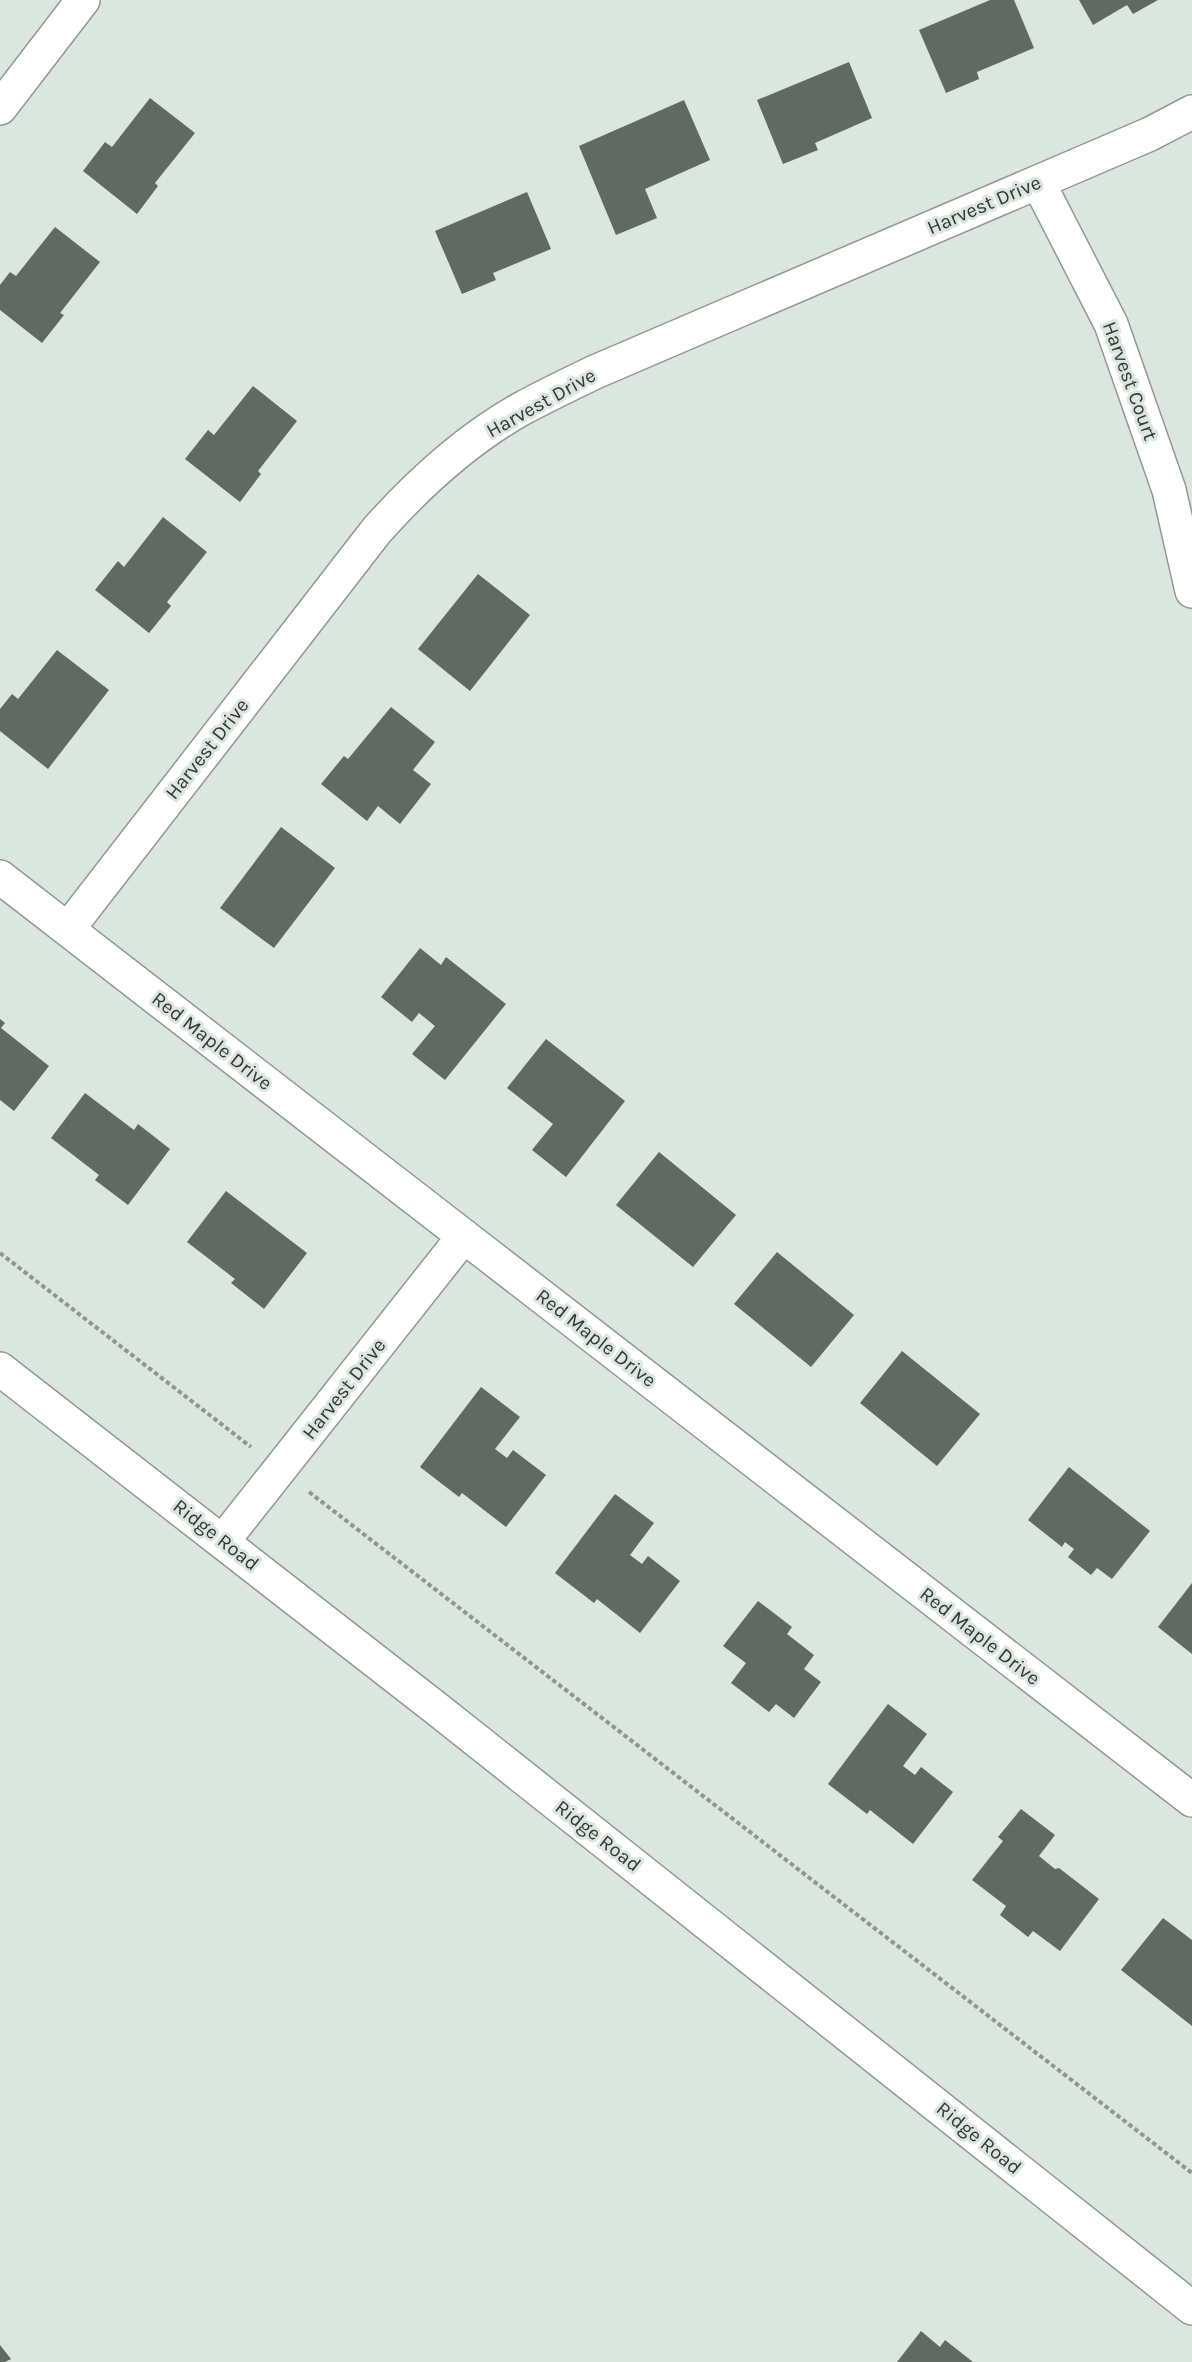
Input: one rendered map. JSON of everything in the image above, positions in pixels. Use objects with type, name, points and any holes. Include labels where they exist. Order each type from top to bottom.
[{"type":"street","points":[[0,108],[83,0]]},
{"type":"street","name":"Harvest Drive","points":[[68,929],[377,530],[408,495],[455,453],[520,410],[595,372],[1150,134],[1192,112]]},
{"type":"street","name":"Harvest Court","points":[[1038,182],[1111,324],[1168,490],[1192,591]]},
{"type":"street","name":"Red Maple Drive","points":[[0,877],[1192,1800]]},
{"type":"street","name":"Harvest Drive","points":[[224,1541],[464,1236]]},
{"type":"street","name":"Ridge Road","points":[[0,1369],[224,1541],[1192,2308]]},
{"type":"path","points":[[0,1253],[1192,2173]]},
{"type":"building","points":[[990,0],[1014,0],[1034,48],[977,72],[979,79],[946,93],[919,30]]},
{"type":"building","points":[[1079,0],[1158,0],[1133,14],[1127,5],[1093,25]]},
{"type":"building","points":[[849,62],[872,118],[815,143],[818,150],[783,164],[757,100]]},
{"type":"building","points":[[150,98],[195,133],[155,183],[158,186],[137,214],[83,171],[105,142],[112,147]]},
{"type":"building","points":[[684,100],[710,160],[645,189],[657,218],[616,235],[579,146]]},
{"type":"building","points":[[527,192],[551,249],[493,273],[496,280],[462,294],[435,231]]},
{"type":"building","points":[[55,227],[100,262],[60,313],[64,315],[42,343],[0,310],[0,285],[10,272],[16,276]]},
{"type":"building","points":[[253,386],[297,421],[258,471],[261,474],[240,502],[185,459],[208,430],[214,435]]},
{"type":"building","points":[[163,517],[207,552],[167,602],[171,606],[149,633],[95,590],[118,561],[124,567]]},
{"type":"building","points":[[478,574],[530,615],[470,691],[418,649]]},
{"type":"building","points":[[57,650],[109,690],[48,769],[0,731],[0,709],[12,694],[18,699]]},
{"type":"building","points":[[391,707],[435,742],[413,770],[431,784],[400,824],[378,806],[367,821],[321,784],[344,756],[348,759]]},
{"type":"building","points":[[281,827],[335,868],[274,948],[220,908]]},
{"type":"building","points":[[420,948],[441,965],[446,957],[506,1004],[445,1080],[412,1054],[435,1026],[419,1013],[412,1022],[381,997]]},
{"type":"building","points":[[0,1019],[5,1023],[1,1028],[49,1066],[14,1111],[0,1100]]},
{"type":"building","points":[[546,1039],[625,1101],[566,1177],[532,1150],[553,1124],[507,1088]]},
{"type":"building","points":[[85,1093],[134,1130],[138,1124],[170,1149],[128,1205],[95,1180],[99,1175],[51,1138]]},
{"type":"building","points":[[659,1152],[736,1215],[693,1267],[616,1205]]},
{"type":"building","points":[[226,1191],[307,1253],[264,1309],[231,1283],[235,1279],[187,1242]]},
{"type":"building","points":[[777,1252],[854,1315],[811,1367],[734,1304]]},
{"type":"building","points":[[902,1351],[980,1414],[937,1466],[860,1403]]},
{"type":"building","points":[[481,1387],[520,1417],[495,1449],[507,1458],[513,1450],[546,1475],[506,1527],[462,1493],[459,1497],[420,1467]]},
{"type":"building","points":[[1069,1467],[1150,1531],[1112,1579],[1097,1568],[1091,1575],[1068,1557],[1074,1549],[1065,1542],[1062,1547],[1028,1520]]},
{"type":"building","points":[[615,1494],[654,1523],[630,1555],[642,1564],[648,1556],[680,1581],[640,1633],[597,1599],[594,1603],[555,1573]]},
{"type":"building","points":[[1192,1583],[1192,1654],[1158,1627]]},
{"type":"building","points":[[758,1601],[792,1627],[787,1634],[814,1655],[804,1669],[821,1682],[794,1718],[776,1704],[769,1712],[731,1683],[746,1663],[723,1646]]},
{"type":"building","points":[[888,1704],[927,1734],[903,1766],[915,1775],[921,1767],[953,1792],[913,1844],[870,1810],[867,1814],[828,1784]]},
{"type":"building","points":[[1021,1809],[1055,1835],[1039,1856],[1055,1869],[1059,1868],[1099,1899],[1060,1951],[1033,1931],[1028,1937],[1000,1915],[1006,1906],[972,1880],[1003,1841],[998,1837]]},
{"type":"building","points":[[1163,1918],[1192,1940],[1192,2026],[1121,1970]]},
{"type":"building","points":[[921,2331],[940,2347],[945,2340],[973,2362],[897,2362]]},
{"type":"building","points":[[0,2345],[11,2359],[0,2362]]}]
